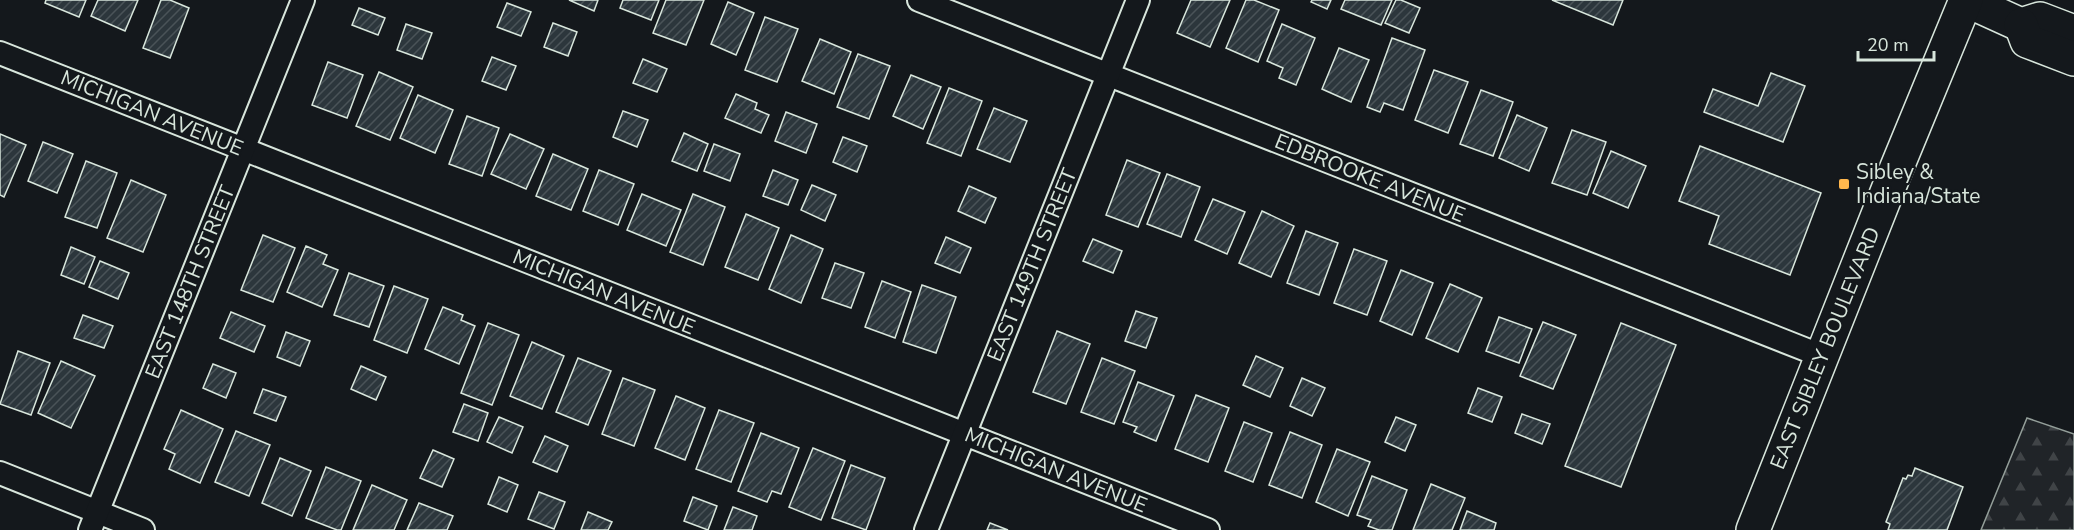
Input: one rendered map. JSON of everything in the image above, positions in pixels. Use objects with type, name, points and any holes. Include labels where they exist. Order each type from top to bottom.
[{"type":"main road","points":[[1966,0],[2074,60]]},
{"type":"main road","name":"EAST SIBLEY BOULEVARD","points":[[1753,530],[1966,0]]},
{"type":"main road","points":[[2024,33],[2040,19],[2074,32]]},
{"type":"street","name":"EAST 148TH STREET","points":[[94,521],[303,0]]},
{"type":"street","name":"EDBROOKE AVENUE","points":[[919,0],[1822,356]]},
{"type":"street","name":"EAST 149TH STREET","points":[[926,530],[1138,0]]},
{"type":"street","name":"MICHIGAN AVENUE","points":[[0,53],[1208,530]]},
{"type":"street","points":[[0,473],[94,521],[143,530]]},
{"type":"green space","points":[[2027,418],[2074,434],[2074,530],[1981,530]]},
{"type":"building","points":[[46,0],[86,0],[79,17],[45,3]]},
{"type":"building","points":[[98,0],[138,0],[125,31],[91,16]]},
{"type":"building","points":[[161,0],[170,0],[189,8],[170,58],[143,48]]},
{"type":"building","points":[[569,0],[598,0],[594,11]]},
{"type":"building","points":[[623,0],[659,0],[651,20],[620,8]]},
{"type":"building","points":[[666,0],[704,0],[686,45],[653,33]]},
{"type":"building","points":[[1191,0],[1230,0],[1210,47],[1177,33]]},
{"type":"building","points":[[1246,0],[1254,0],[1279,10],[1258,62],[1226,48]]},
{"type":"building","points":[[1312,0],[1331,0],[1327,9],[1311,2]]},
{"type":"building","points":[[1345,0],[1392,0],[1381,25],[1341,9]]},
{"type":"building","points":[[1396,0],[1420,8],[1409,33],[1385,23]]},
{"type":"building","points":[[1552,0],[1623,0],[1613,25]]},
{"type":"building","points":[[728,2],[754,13],[736,55],[711,44]]},
{"type":"building","points":[[507,3],[531,12],[521,36],[497,27]]},
{"type":"building","points":[[359,8],[385,18],[378,35],[352,25]]},
{"type":"building","points":[[765,17],[798,29],[777,82],[745,70]]},
{"type":"building","points":[[553,23],[577,32],[568,56],[544,47]]},
{"type":"building","points":[[406,24],[432,33],[422,59],[397,50]]},
{"type":"building","points":[[1282,24],[1315,38],[1296,85],[1279,78],[1283,68],[1267,61]]},
{"type":"building","points":[[1392,38],[1425,50],[1403,110],[1384,103],[1380,112],[1367,107]]},
{"type":"building","points":[[820,39],[851,52],[834,94],[802,81]]},
{"type":"building","points":[[1339,48],[1369,60],[1351,102],[1322,89]]},
{"type":"building","points":[[858,54],[890,66],[869,119],[837,107]]},
{"type":"building","points":[[492,57],[516,66],[506,90],[482,81]]},
{"type":"building","points":[[643,59],[667,69],[657,92],[633,83]]},
{"type":"building","points":[[328,62],[363,75],[347,118],[312,105]]},
{"type":"building","points":[[1434,70],[1468,82],[1448,133],[1415,120]]},
{"type":"building","points":[[379,72],[413,87],[390,140],[356,126]]},
{"type":"building","points":[[1771,73],[1805,86],[1783,142],[1704,112],[1713,89],[1758,106]]},
{"type":"building","points":[[911,75],[941,87],[923,129],[893,116]]},
{"type":"building","points":[[949,88],[982,101],[961,156],[927,143]]},
{"type":"building","points":[[1481,90],[1513,102],[1493,156],[1460,144]]},
{"type":"building","points":[[736,94],[757,103],[755,109],[769,115],[761,133],[725,118]]},
{"type":"building","points":[[418,95],[453,110],[435,153],[400,138]]},
{"type":"building","points":[[994,108],[1027,121],[1010,162],[977,149]]},
{"type":"building","points":[[623,111],[648,120],[637,147],[613,137]]},
{"type":"building","points":[[786,112],[817,124],[806,153],[775,141]]},
{"type":"building","points":[[1517,115],[1547,128],[1529,171],[1499,158]]},
{"type":"building","points":[[467,116],[499,128],[482,176],[449,164]]},
{"type":"building","points":[[1572,130],[1606,142],[1587,195],[1552,183]]},
{"type":"building","points":[[684,133],[708,144],[697,171],[672,161]]},
{"type":"building","points":[[0,134],[26,145],[4,197],[0,195]]},
{"type":"building","points":[[510,134],[544,149],[526,189],[491,174]]},
{"type":"building","points":[[843,137],[867,146],[857,172],[833,162]]},
{"type":"building","points":[[43,142],[73,154],[57,193],[28,181]]},
{"type":"building","points":[[714,144],[740,154],[730,181],[704,171]]},
{"type":"building","points":[[1700,146],[1821,193],[1790,275],[1709,244],[1719,216],[1679,201]]},
{"type":"building","points":[[1611,151],[1646,166],[1628,208],[1593,193]]},
{"type":"building","points":[[553,154],[588,169],[571,210],[536,196]]},
{"type":"building","points":[[1127,160],[1160,173],[1138,227],[1106,215]]},
{"type":"building","points":[[86,161],[117,173],[97,228],[65,217]]},
{"type":"building","points":[[599,170],[634,184],[618,225],[583,211]]},
{"type":"building","points":[[773,170],[798,180],[788,205],[763,196]]},
{"type":"building","points":[[1167,174],[1200,187],[1181,237],[1147,224]]},
{"type":"building","points":[[131,180],[166,195],[143,252],[107,238]]},
{"type":"building","points":[[812,185],[836,195],[825,221],[801,210]]},
{"type":"building","points":[[969,186],[996,198],[985,223],[958,211]]},
{"type":"building","points":[[642,194],[681,210],[666,246],[627,230]]},
{"type":"building","points":[[693,194],[725,207],[703,265],[670,252]]},
{"type":"building","points":[[1213,199],[1245,212],[1227,254],[1195,240]]},
{"type":"building","points":[[1262,211],[1294,226],[1271,277],[1239,263]]},
{"type":"building","points":[[746,214],[779,228],[758,280],[725,267]]},
{"type":"building","points":[[1306,231],[1338,243],[1319,295],[1287,283]]},
{"type":"building","points":[[263,235],[295,248],[273,302],[241,290]]},
{"type":"building","points":[[791,235],[823,249],[801,303],[769,289]]},
{"type":"building","points":[[946,237],[971,248],[960,273],[935,263]]},
{"type":"building","points":[[1093,239],[1122,251],[1113,273],[1083,261]]},
{"type":"building","points":[[306,246],[327,255],[323,264],[338,270],[322,307],[287,292]]},
{"type":"building","points":[[71,247],[95,257],[84,284],[61,275]]},
{"type":"building","points":[[1354,249],[1387,261],[1367,315],[1334,303]]},
{"type":"building","points":[[100,261],[129,273],[118,299],[89,287]]},
{"type":"building","points":[[835,263],[864,273],[851,308],[822,298]]},
{"type":"building","points":[[1401,270],[1433,283],[1412,335],[1380,321]]},
{"type":"building","points":[[349,273],[384,286],[369,327],[334,315]]},
{"type":"building","points":[[882,281],[911,292],[895,338],[865,327]]},
{"type":"building","points":[[1450,284],[1482,298],[1458,352],[1426,338]]},
{"type":"building","points":[[922,285],[956,297],[936,353],[903,342]]},
{"type":"building","points":[[394,286],[428,299],[407,353],[374,340]]},
{"type":"building","points":[[443,307],[463,315],[461,320],[475,326],[459,364],[425,349]]},
{"type":"building","points":[[1136,311],[1157,318],[1146,348],[1125,341]]},
{"type":"building","points":[[231,312],[265,326],[254,352],[220,338]]},
{"type":"building","points":[[83,315],[113,326],[104,348],[74,338]]},
{"type":"building","points":[[1499,317],[1532,329],[1519,363],[1486,351]]},
{"type":"building","points":[[1543,322],[1576,335],[1553,389],[1520,376]]},
{"type":"building","points":[[488,323],[519,335],[492,405],[461,393]]},
{"type":"building","points":[[1621,323],[1676,345],[1621,487],[1565,466]]},
{"type":"building","points":[[1057,331],[1090,344],[1066,404],[1033,392]]},
{"type":"building","points":[[286,332],[310,341],[300,366],[277,357]]},
{"type":"building","points":[[532,342],[564,356],[542,409],[510,396]]},
{"type":"building","points":[[18,351],[50,363],[31,415],[0,404]]},
{"type":"building","points":[[1256,356],[1283,368],[1270,397],[1243,385]]},
{"type":"building","points":[[578,358],[611,371],[588,425],[556,412]]},
{"type":"building","points":[[1102,358],[1135,371],[1114,424],[1081,412]]},
{"type":"building","points":[[61,361],[95,376],[71,428],[38,413]]},
{"type":"building","points":[[213,364],[236,373],[226,398],[203,388]]},
{"type":"building","points":[[361,366],[386,377],[376,400],[351,389]]},
{"type":"building","points":[[623,378],[655,390],[634,446],[602,434]]},
{"type":"building","points":[[1302,378],[1325,388],[1312,416],[1290,406]]},
{"type":"building","points":[[1138,382],[1174,396],[1156,441],[1134,432],[1137,427],[1123,422]]},
{"type":"building","points":[[1478,388],[1502,397],[1492,422],[1468,413]]},
{"type":"building","points":[[263,389],[286,397],[276,421],[254,413]]},
{"type":"building","points":[[1196,395],[1229,408],[1208,462],[1175,449]]},
{"type":"building","points":[[676,396],[705,408],[685,460],[655,448]]},
{"type":"building","points":[[464,404],[488,413],[478,441],[453,432]]},
{"type":"building","points":[[181,410],[223,429],[200,483],[169,469],[175,454],[164,449]]},
{"type":"building","points":[[719,410],[754,423],[731,482],[696,469]]},
{"type":"building","points":[[1522,414],[1550,424],[1542,444],[1515,433]]},
{"type":"building","points":[[499,417],[523,427],[512,453],[487,442]]},
{"type":"building","points":[[1396,417],[1416,425],[1405,451],[1385,442]]},
{"type":"building","points":[[1244,422],[1272,433],[1253,482],[1225,471]]},
{"type":"building","points":[[236,431],[270,445],[249,496],[215,482]]},
{"type":"building","points":[[1290,432],[1322,445],[1302,498],[1269,485]]},
{"type":"building","points":[[761,433],[799,448],[781,494],[772,491],[767,502],[738,491]]},
{"type":"building","points":[[545,436],[568,446],[557,472],[533,462]]},
{"type":"building","points":[[813,448],[845,461],[821,520],[789,507]]},
{"type":"building","points":[[1337,449],[1370,462],[1348,516],[1316,502]]},
{"type":"building","points":[[433,450],[454,459],[442,487],[420,478]]},
{"type":"building","points":[[280,458],[311,471],[292,516],[262,503]]},
{"type":"building","points":[[851,465],[885,478],[866,530],[832,518]]},
{"type":"building","points":[[326,467],[361,481],[341,530],[306,518]]},
{"type":"building","points":[[1915,468],[1963,487],[1947,530],[1888,530],[1890,524],[1886,522],[1903,478],[1906,479],[1908,475],[1912,476]]},
{"type":"building","points":[[1372,476],[1407,490],[1392,530],[1379,530],[1368,526],[1371,520],[1357,515]]},
{"type":"building","points":[[499,477],[518,485],[507,512],[488,504]]},
{"type":"building","points":[[1431,484],[1465,498],[1452,530],[1413,530]]},
{"type":"building","points":[[372,485],[407,500],[394,530],[353,530]]},
{"type":"building","points":[[539,492],[565,502],[554,529],[528,519]]},
{"type":"building","points":[[693,497],[717,506],[708,530],[684,521]]},
{"type":"building","points":[[419,503],[453,516],[447,530],[407,530]]},
{"type":"building","points":[[733,507],[757,516],[752,530],[724,530]]},
{"type":"building","points":[[1467,511],[1496,523],[1494,530],[1460,530]]},
{"type":"building","points":[[588,512],[612,522],[608,530],[581,530]]},
{"type":"building","points":[[990,523],[1008,530],[987,530]]},
{"type":"place","name":"Sibley & Indiana/State","points":[[1844,184]]}]
